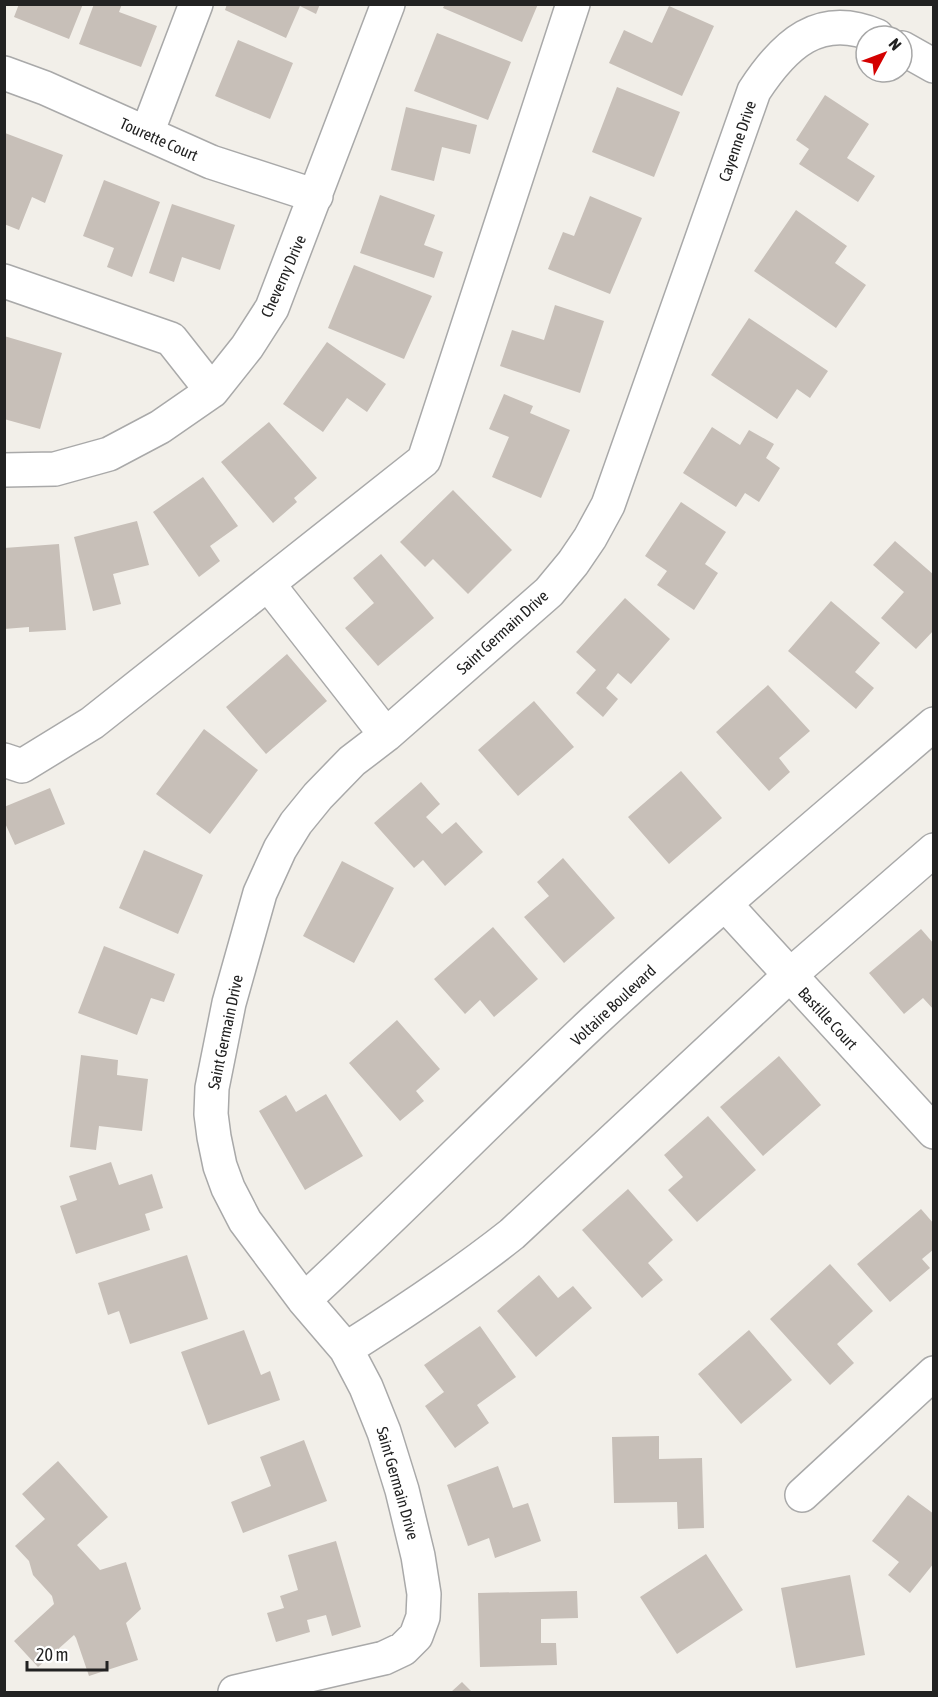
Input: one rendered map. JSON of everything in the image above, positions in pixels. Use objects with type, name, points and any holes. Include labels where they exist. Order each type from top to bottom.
[{"type":"street","points":[[147,133],[196,4]]},
{"type":"street","name":"Cheverny Drive","points":[[4,470],[55,469],[109,454],[160,427],[212,391],[248,347],[272,308],[388,4]]},
{"type":"street","points":[[4,760],[22,766],[92,723],[424,460],[573,4]]},
{"type":"street","name":"Cayenne Drive","points":[[669,333],[754,91],[772,64],[797,41],[821,30],[845,27],[854,30]]},
{"type":"street","points":[[914,55],[933,66]]},
{"type":"street","name":"Tourette Court","points":[[4,73],[45,88],[211,162],[316,196]]},
{"type":"street","points":[[4,281],[171,339],[212,391]]},
{"type":"street","name":"Saint Germain Drive","points":[[236,1692],[384,1659],[403,1649],[416,1636],[423,1617],[424,1594],[418,1556],[402,1490],[384,1432],[366,1387],[346,1350],[304,1300],[245,1221],[228,1188],[220,1166],[214,1137],[212,1088],[229,1003],[260,894],[280,849],[296,823],[318,796],[352,761],[386,735],[549,592],[573,563],[608,505],[669,333]]},
{"type":"street","points":[[268,584],[386,735]]},
{"type":"street","name":"Voltaire Boulevard","points":[[304,1300],[592,1023],[933,724]]},
{"type":"street","points":[[346,1350],[461,1274],[512,1234],[789,976],[933,850]]},
{"type":"street","name":"Bastille Court","points":[[725,904],[933,1131]]},
{"type":"street","points":[[802,1495],[933,1373]]},
{"type":"building","points":[[19,4],[83,4],[69,39],[14,17]]},
{"type":"building","points":[[94,4],[122,4],[119,12],[157,26],[141,67],[79,44]]},
{"type":"building","points":[[227,4],[320,4],[316,14],[300,6],[286,38],[225,10]]},
{"type":"building","points":[[445,4],[538,4],[522,42],[443,8]]},
{"type":"building","points":[[669,6],[714,26],[682,96],[609,63],[624,30],[652,43]]},
{"type":"building","points":[[437,33],[511,62],[488,120],[414,91]]},
{"type":"building","points":[[238,40],[293,63],[270,119],[215,96]]},
{"type":"building","points":[[617,87],[680,112],[654,177],[592,152]]},
{"type":"building","points":[[825,95],[869,124],[847,158],[875,176],[858,202],[799,164],[809,149],[796,140]]},
{"type":"building","points":[[406,107],[477,125],[470,154],[442,147],[434,181],[391,170]]},
{"type":"building","points":[[5,133],[63,155],[45,203],[32,197],[19,230],[4,224]]},
{"type":"building","points":[[104,180],[160,202],[132,277],[107,267],[114,248],[83,236]]},
{"type":"building","points":[[380,195],[435,215],[424,245],[443,252],[434,278],[360,253]]},
{"type":"building","points":[[590,196],[642,218],[610,294],[548,269],[563,232],[574,236]]},
{"type":"building","points":[[172,204],[235,225],[220,270],[182,257],[174,282],[149,273]]},
{"type":"building","points":[[796,210],[847,246],[835,263],[866,285],[836,328],[754,271]]},
{"type":"building","points":[[354,265],[432,296],[404,359],[328,328]]},
{"type":"building","points":[[555,305],[604,321],[580,393],[500,366],[512,330],[544,340]]},
{"type":"building","points":[[749,318],[828,371],[810,398],[797,389],[777,419],[711,375]]},
{"type":"building","points":[[4,336],[62,353],[40,429],[4,419]]},
{"type":"building","points":[[327,342],[386,384],[367,412],[347,398],[323,432],[283,404]]},
{"type":"building","points":[[504,394],[533,406],[530,413],[570,430],[541,498],[492,477],[509,437],[489,429]]},
{"type":"building","points":[[269,422],[317,478],[294,498],[297,502],[273,523],[221,462]]},
{"type":"building","points":[[712,427],[740,445],[749,430],[774,444],[766,458],[780,468],[759,502],[745,493],[736,507],[683,473]]},
{"type":"building","points":[[203,477],[238,526],[210,546],[220,561],[199,577],[153,512]]},
{"type":"building","points":[[453,490],[512,550],[468,594],[433,559],[425,567],[400,542]]},
{"type":"building","points":[[681,502],[726,532],[705,564],[718,573],[694,610],[657,585],[667,571],[645,556]]},
{"type":"building","points":[[137,521],[149,565],[113,574],[121,604],[93,611],[74,537]]},
{"type":"building","points":[[895,541],[934,575],[934,630],[916,649],[881,618],[904,592],[873,565]]},
{"type":"building","points":[[59,544],[66,630],[29,632],[29,627],[4,629],[4,548]]},
{"type":"building","points":[[381,554],[434,618],[378,666],[345,628],[374,603],[353,578]]},
{"type":"building","points":[[625,598],[670,639],[631,684],[618,673],[606,688],[618,699],[603,717],[576,693],[596,670],[576,652]]},
{"type":"building","points":[[831,601],[880,643],[855,672],[874,688],[856,709],[788,651]]},
{"type":"building","points":[[287,654],[327,701],[266,754],[226,707]]},
{"type":"building","points":[[768,685],[810,731],[779,758],[790,772],[769,791],[716,732]]},
{"type":"building","points":[[534,701],[574,747],[518,796],[478,750]]},
{"type":"building","points":[[204,729],[258,770],[210,834],[156,794]]},
{"type":"building","points":[[681,771],[722,818],[669,864],[628,817]]},
{"type":"building","points":[[421,782],[440,804],[426,817],[442,834],[456,822],[483,852],[445,886],[423,860],[414,868],[374,823]]},
{"type":"building","points":[[50,788],[65,824],[15,845],[4,821],[4,807]]},
{"type":"building","points":[[144,850],[203,875],[178,934],[119,908]]},
{"type":"building","points":[[563,858],[615,918],[564,963],[524,917],[549,896],[537,882]]},
{"type":"building","points":[[342,861],[394,888],[354,963],[303,936]]},
{"type":"building","points":[[493,927],[538,979],[494,1017],[480,1000],[465,1014],[434,979]]},
{"type":"building","points":[[921,929],[934,944],[934,1010],[923,998],[904,1014],[869,973]]},
{"type":"building","points":[[104,946],[175,974],[164,1002],[151,998],[137,1035],[78,1013]]},
{"type":"building","points":[[397,1020],[440,1069],[416,1091],[424,1101],[400,1121],[349,1063]]},
{"type":"building","points":[[81,1055],[118,1060],[117,1075],[148,1079],[142,1131],[99,1126],[96,1150],[70,1147]]},
{"type":"building","points":[[779,1056],[821,1105],[763,1156],[720,1107]]},
{"type":"building","points":[[326,1094],[363,1156],[305,1190],[259,1111],[286,1095],[296,1112]]},
{"type":"building","points":[[708,1116],[756,1170],[697,1222],[668,1190],[683,1177],[664,1155]]},
{"type":"building","points":[[111,1162],[119,1185],[152,1174],[163,1208],[145,1214],[150,1230],[76,1254],[60,1206],[77,1200],[69,1176]]},
{"type":"building","points":[[628,1189],[673,1240],[648,1263],[663,1280],[642,1298],[582,1230]]},
{"type":"building","points":[[921,1209],[934,1224],[934,1249],[922,1259],[930,1268],[890,1302],[857,1264]]},
{"type":"building","points":[[187,1255],[208,1319],[130,1344],[119,1311],[108,1315],[98,1283]]},
{"type":"building","points":[[830,1264],[873,1311],[837,1344],[854,1363],[830,1385],[770,1319]]},
{"type":"building","points":[[539,1275],[558,1298],[573,1286],[592,1308],[536,1357],[497,1311]]},
{"type":"building","points":[[480,1326],[516,1377],[477,1405],[489,1423],[455,1448],[425,1406],[444,1392],[424,1365]]},
{"type":"building","points":[[244,1330],[261,1375],[270,1371],[280,1400],[208,1425],[181,1352]]},
{"type":"building","points":[[749,1330],[792,1380],[741,1424],[698,1374]]},
{"type":"building","points":[[659,1436],[659,1459],[702,1458],[704,1528],[678,1529],[677,1502],[614,1503],[612,1437]]},
{"type":"building","points":[[304,1440],[327,1501],[243,1533],[231,1502],[271,1486],[260,1457]]},
{"type":"building","points":[[58,1461],[108,1517],[77,1545],[100,1570],[126,1562],[141,1609],[126,1623],[138,1660],[89,1676],[74,1635],[38,1667],[14,1641],[54,1604],[52,1596],[33,1575],[29,1561],[15,1546],[45,1519],[22,1494]]},
{"type":"building","points":[[498,1466],[513,1508],[528,1503],[541,1541],[495,1558],[489,1538],[468,1546],[447,1485]]},
{"type":"building","points":[[908,1495],[934,1514],[934,1563],[910,1593],[888,1575],[899,1562],[872,1541]]},
{"type":"building","points":[[336,1541],[361,1627],[332,1636],[326,1615],[307,1620],[310,1632],[276,1642],[267,1613],[284,1608],[280,1596],[298,1590],[288,1555]]},
{"type":"building","points":[[706,1554],[743,1610],[677,1654],[640,1597]]},
{"type":"building","points":[[850,1575],[865,1655],[796,1668],[781,1588]]},
{"type":"building","points":[[577,1591],[578,1618],[541,1619],[541,1643],[556,1643],[557,1665],[480,1667],[478,1593]]},
{"type":"building","points":[[462,1682],[472,1692],[451,1692]]}]
